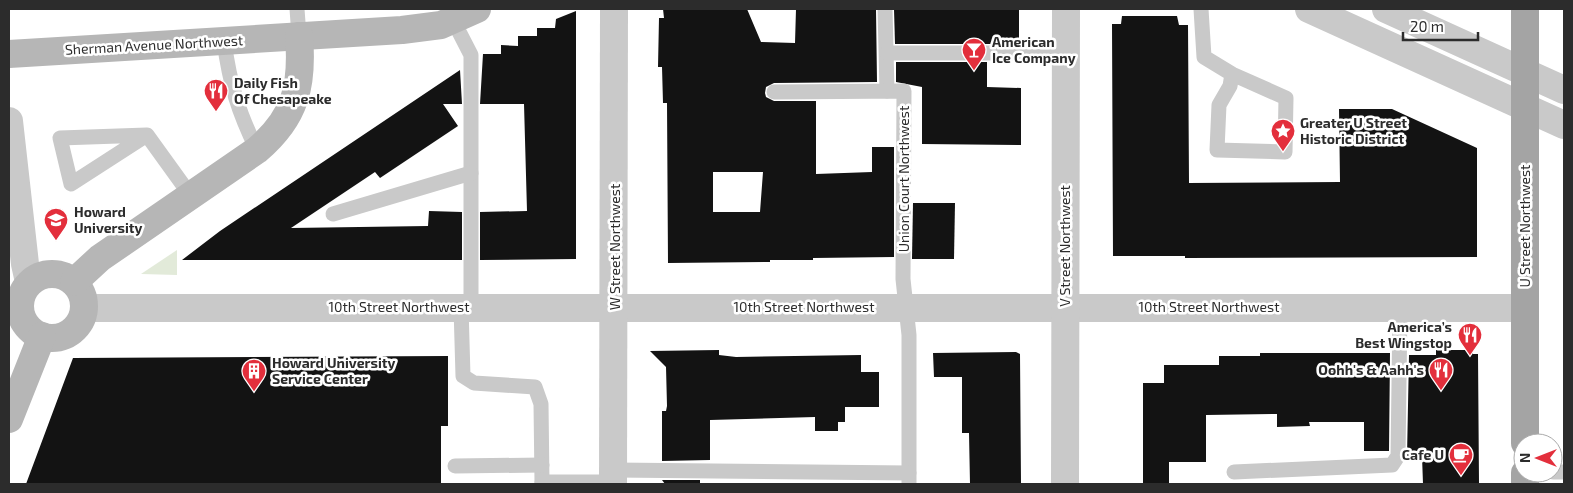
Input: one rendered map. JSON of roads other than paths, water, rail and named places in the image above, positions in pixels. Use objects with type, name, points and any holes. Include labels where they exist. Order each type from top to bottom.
[{"type":"main road","name":"Sherman Avenue Northwest","points":[[9,54],[428,28],[453,20],[477,9]]},
{"type":"main road","name":"U Street Northwest","points":[[1524,433],[1525,9]]},
{"type":"main road","points":[[74,282],[100,258],[257,150],[277,132],[294,103],[300,70],[299,36]]},
{"type":"main road","points":[[47,274],[57,274],[74,282],[83,298],[84,308],[82,317],[70,332],[52,338],[42,336],[26,326],[22,317],[20,298],[30,282],[47,274]]},
{"type":"main road","points":[[9,419],[42,336]]},
{"type":"street","name":"W Street Northwest","points":[[614,9],[614,479]]},
{"type":"street","name":"V Street Northwest","points":[[1065,484],[1066,9]]},
{"type":"street","points":[[1309,9],[1564,125]]},
{"type":"street","points":[[1386,9],[1564,90]]},
{"type":"street","points":[[9,121],[25,264],[30,282]]},
{"type":"street","name":"10th Street Northwest","points":[[84,308],[1525,308]]},
{"type":"lane","points":[[297,9],[299,36]]},
{"type":"lane","name":"Union Court Northwest","points":[[885,9],[887,91],[904,91],[903,279],[906,307]]},
{"type":"lane","points":[[1202,9],[1204,57],[1232,74],[1286,98],[1286,152],[1217,150],[1219,105],[1230,86],[1232,74]]},
{"type":"lane","points":[[453,20],[471,54],[471,173],[463,376],[474,383],[535,387],[541,404],[542,483],[614,479],[909,479],[909,335],[906,307]]},
{"type":"lane","points":[[224,41],[231,85],[241,117],[257,150]]},
{"type":"lane","points":[[887,53],[1066,53]]},
{"type":"lane","points":[[774,92],[887,91]]},
{"type":"lane","points":[[147,135],[94,169],[71,184],[60,138],[147,135]]},
{"type":"lane","points":[[147,135],[191,196]]},
{"type":"lane","points":[[333,214],[471,173]]},
{"type":"lane","points":[[1234,472],[1392,465],[1398,456],[1400,308]]},
{"type":"lane","points":[[455,466],[542,465]]},
{"type":"place","name":"American Ice Company","points":[[974,71]]},
{"type":"place","name":"Daily Fish Of Chesapeake","points":[[216,112]]},
{"type":"place","name":"Greater U Street Historic District","points":[[1283,152]]},
{"type":"place","name":"Howard University","points":[[56,241]]},
{"type":"place","name":"America’s Best Wingstop","points":[[1470,356]]},
{"type":"place","name":"Oohh's & Aahh's","points":[[1441,391]]},
{"type":"place","name":"Howard University Service Center","points":[[254,392]]},
{"type":"place","name":"Cafe U","points":[[1461,476]]}]
